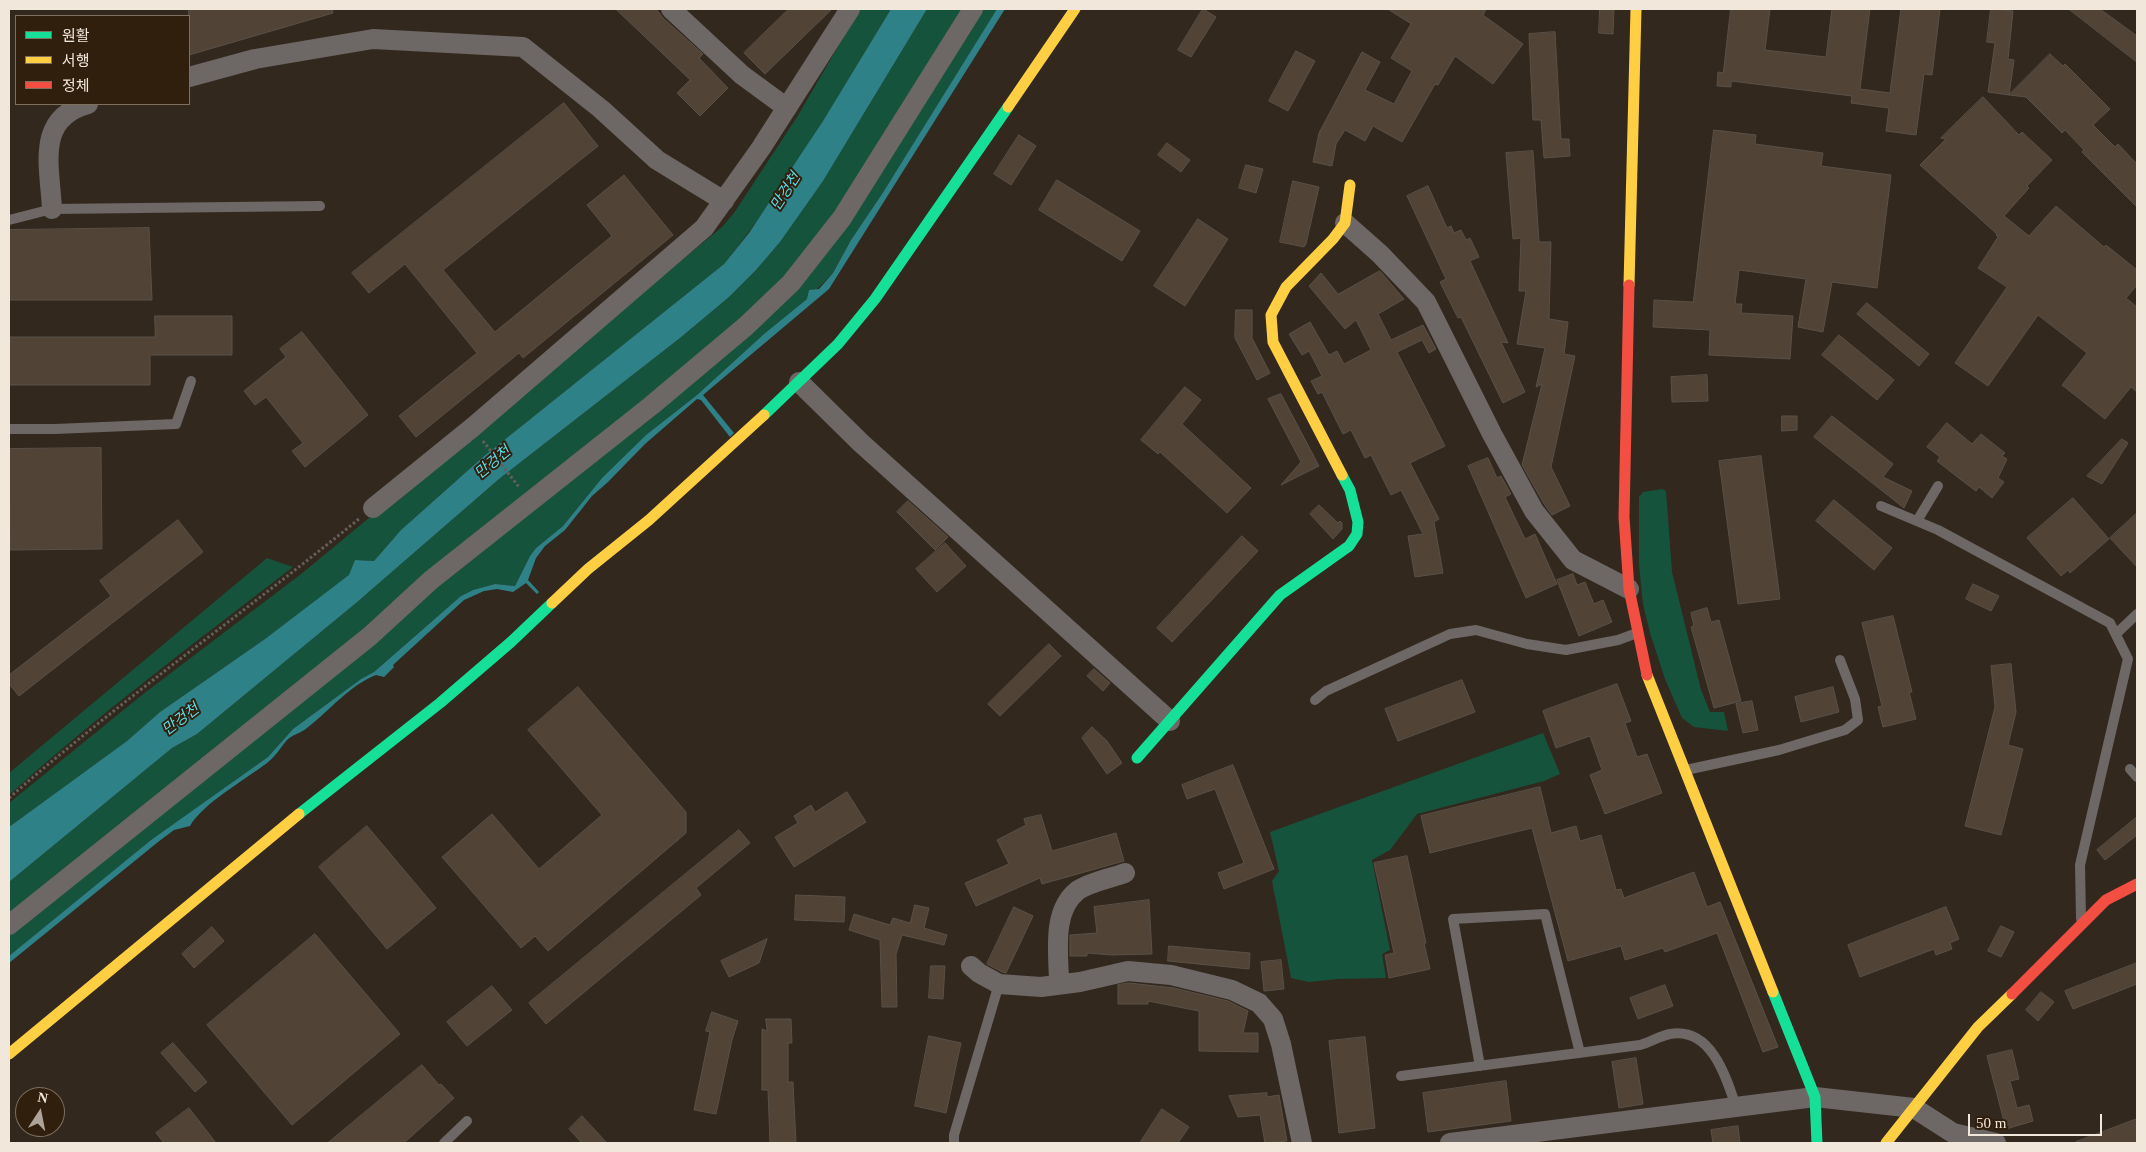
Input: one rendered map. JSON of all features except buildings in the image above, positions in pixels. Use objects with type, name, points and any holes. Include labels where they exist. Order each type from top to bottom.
[{"type":"street","points":[[672,9],[742,75],[787,108]]},
{"type":"street","points":[[372,508],[473,427],[704,228],[787,108],[850,9]]},
{"type":"street","points":[[9,925],[370,636],[431,580],[652,405],[746,326],[791,283],[842,218],[973,9]]},
{"type":"street","points":[[9,1054],[339,781],[440,703],[510,642],[588,569],[649,520],[838,344],[875,299],[958,182],[1075,9]]},
{"type":"street","points":[[1636,9],[1624,517],[1629,589],[1648,677],[1815,1097],[1817,1143]]},
{"type":"street","points":[[190,77],[255,59],[373,39],[523,47],[600,109],[657,160],[724,201]]},
{"type":"street","points":[[52,209],[48,142],[54,126],[63,116],[86,105]]},
{"type":"street","points":[[1137,758],[1280,595],[1315,568],[1349,546],[1357,534],[1358,522],[1350,490],[1273,342],[1271,315],[1286,287],[1345,223],[1350,185]]},
{"type":"street","points":[[1345,223],[1380,254],[1426,302],[1492,434],[1534,511],[1573,560],[1629,589]]},
{"type":"street","points":[[799,382],[861,444],[1170,721]]},
{"type":"street","points":[[1059,984],[1059,923],[1066,904],[1078,891],[1125,873]]},
{"type":"street","points":[[1886,1143],[1978,1027],[2106,900],[2137,884]]},
{"type":"street","points":[[970,966],[999,984],[1041,987],[1128,971],[1171,975],[1232,990],[1259,1003],[1273,1019],[1281,1044],[1302,1143]]},
{"type":"street","points":[[1450,1143],[1815,1097],[1914,1108],[1953,1133],[1996,1143]]},
{"type":"lane","points":[[9,220],[52,209],[320,206]]},
{"type":"lane","points":[[9,429],[176,424],[191,381]]},
{"type":"lane","points":[[1917,521],[1938,486]]},
{"type":"lane","points":[[1881,506],[1938,530],[2110,623],[2128,659],[2080,866],[2081,925]]},
{"type":"lane","points":[[2116,634],[2137,614]]},
{"type":"lane","points":[[1315,700],[1326,691],[1450,634],[1476,630],[1527,644],[1566,650],[1618,640],[1638,632]]},
{"type":"lane","points":[[1685,770],[1779,750],[1846,730],[1858,720],[1855,699],[1840,660]]},
{"type":"lane","points":[[2130,769],[2137,777]]},
{"type":"lane","points":[[1480,1066],[1453,918],[1545,914],[1580,1053]]},
{"type":"lane","points":[[954,1143],[954,1135],[999,984]]},
{"type":"lane","points":[[1401,1076],[1640,1045],[1670,1034],[1690,1034],[1708,1046],[1728,1082],[1736,1107]]},
{"type":"lane","points":[[444,1143],[467,1121]]},
{"type":"path","points":[[493,455],[531,501]]},
{"type":"path","points":[[9,798],[49,762],[206,637],[280,583],[372,508]]},
{"type":"green space","points":[[860,9],[891,9],[791,171],[770,203],[724,264],[483,457],[401,530],[374,561],[355,560],[350,575],[265,639],[160,712],[127,741],[9,827],[9,803],[142,695],[301,574],[722,227],[734,213],[797,117]]},
{"type":"green space","points":[[927,9],[969,9],[790,282],[9,923],[9,882],[172,748],[197,734],[356,603],[499,479],[680,338],[729,297],[780,242],[823,181]]},
{"type":"green space","points":[[976,9],[997,9],[882,194],[851,240],[833,273],[807,299],[764,334],[697,395],[646,435],[602,478],[563,526],[536,548],[515,586],[495,584],[473,590],[461,596],[374,672],[361,679],[293,729],[268,757],[151,840],[9,956],[9,928],[793,285]]},
{"type":"green space","points":[[1662,489],[1666,491],[1672,572],[1701,690],[1710,712],[1724,712],[1728,731],[1694,727],[1682,718],[1665,679],[1650,633],[1643,604],[1639,564],[1639,497],[1643,492]]},
{"type":"green space","points":[[267,558],[293,567],[113,707],[9,795],[9,773]]},
{"type":"green space","points":[[1543,733],[1560,774],[1544,781],[1417,814],[1390,850],[1372,860],[1390,950],[1382,954],[1386,978],[1337,979],[1309,982],[1291,978],[1272,881],[1279,871],[1270,832]]},
{"type":"water","name":"만겅천","points":[[891,9],[927,9],[823,181],[780,242],[729,297],[680,338],[499,479],[356,603],[197,734],[172,748],[9,882],[9,827],[127,741],[160,712],[265,639],[349,575],[355,560],[374,561],[401,530],[483,457],[724,264],[749,233],[823,121]]},
{"type":"water","points":[[997,9],[1005,9],[829,289],[703,395],[734,433],[730,437],[701,400],[697,399],[645,444],[592,496],[565,530],[545,546],[536,558],[528,580],[539,592],[537,594],[526,583],[513,592],[497,589],[484,591],[464,600],[393,665],[394,667],[384,677],[376,675],[357,685],[307,728],[287,740],[267,763],[204,809],[190,826],[174,830],[158,842],[9,963],[9,956],[151,840],[268,757],[293,729],[361,679],[374,672],[461,596],[473,590],[495,584],[515,586],[536,548],[563,526],[602,478],[646,435],[697,395],[764,334],[807,299],[809,290],[819,289],[833,273],[851,240],[882,194]]},
{"type":"traffic: fast","points":[[764,415],[838,344],[875,299],[1008,107]]},
{"type":"traffic: fast","points":[[1137,758],[1280,595],[1349,546],[1357,534],[1358,522],[1350,490],[1342,475]]},
{"type":"traffic: fast","points":[[299,814],[440,703],[511,642],[552,603]]},
{"type":"traffic: fast","points":[[1773,992],[1815,1097],[1817,1143]]},
{"type":"traffic: slow","points":[[1008,107],[1075,9]]},
{"type":"traffic: slow","points":[[1629,285],[1636,9]]},
{"type":"traffic: slow","points":[[1342,475],[1273,342],[1271,315],[1286,287],[1333,239],[1345,223],[1350,185]]},
{"type":"traffic: slow","points":[[552,603],[588,569],[649,520],[764,415]]},
{"type":"traffic: slow","points":[[1647,675],[1773,992]]},
{"type":"traffic: slow","points":[[9,1054],[299,814]]},
{"type":"traffic: slow","points":[[1886,1143],[1978,1027],[2012,994]]},
{"type":"traffic: jam","points":[[1629,285],[1624,517],[1629,589],[1647,675]]},
{"type":"traffic: jam","points":[[2012,994],[2106,900],[2137,884]]}]
